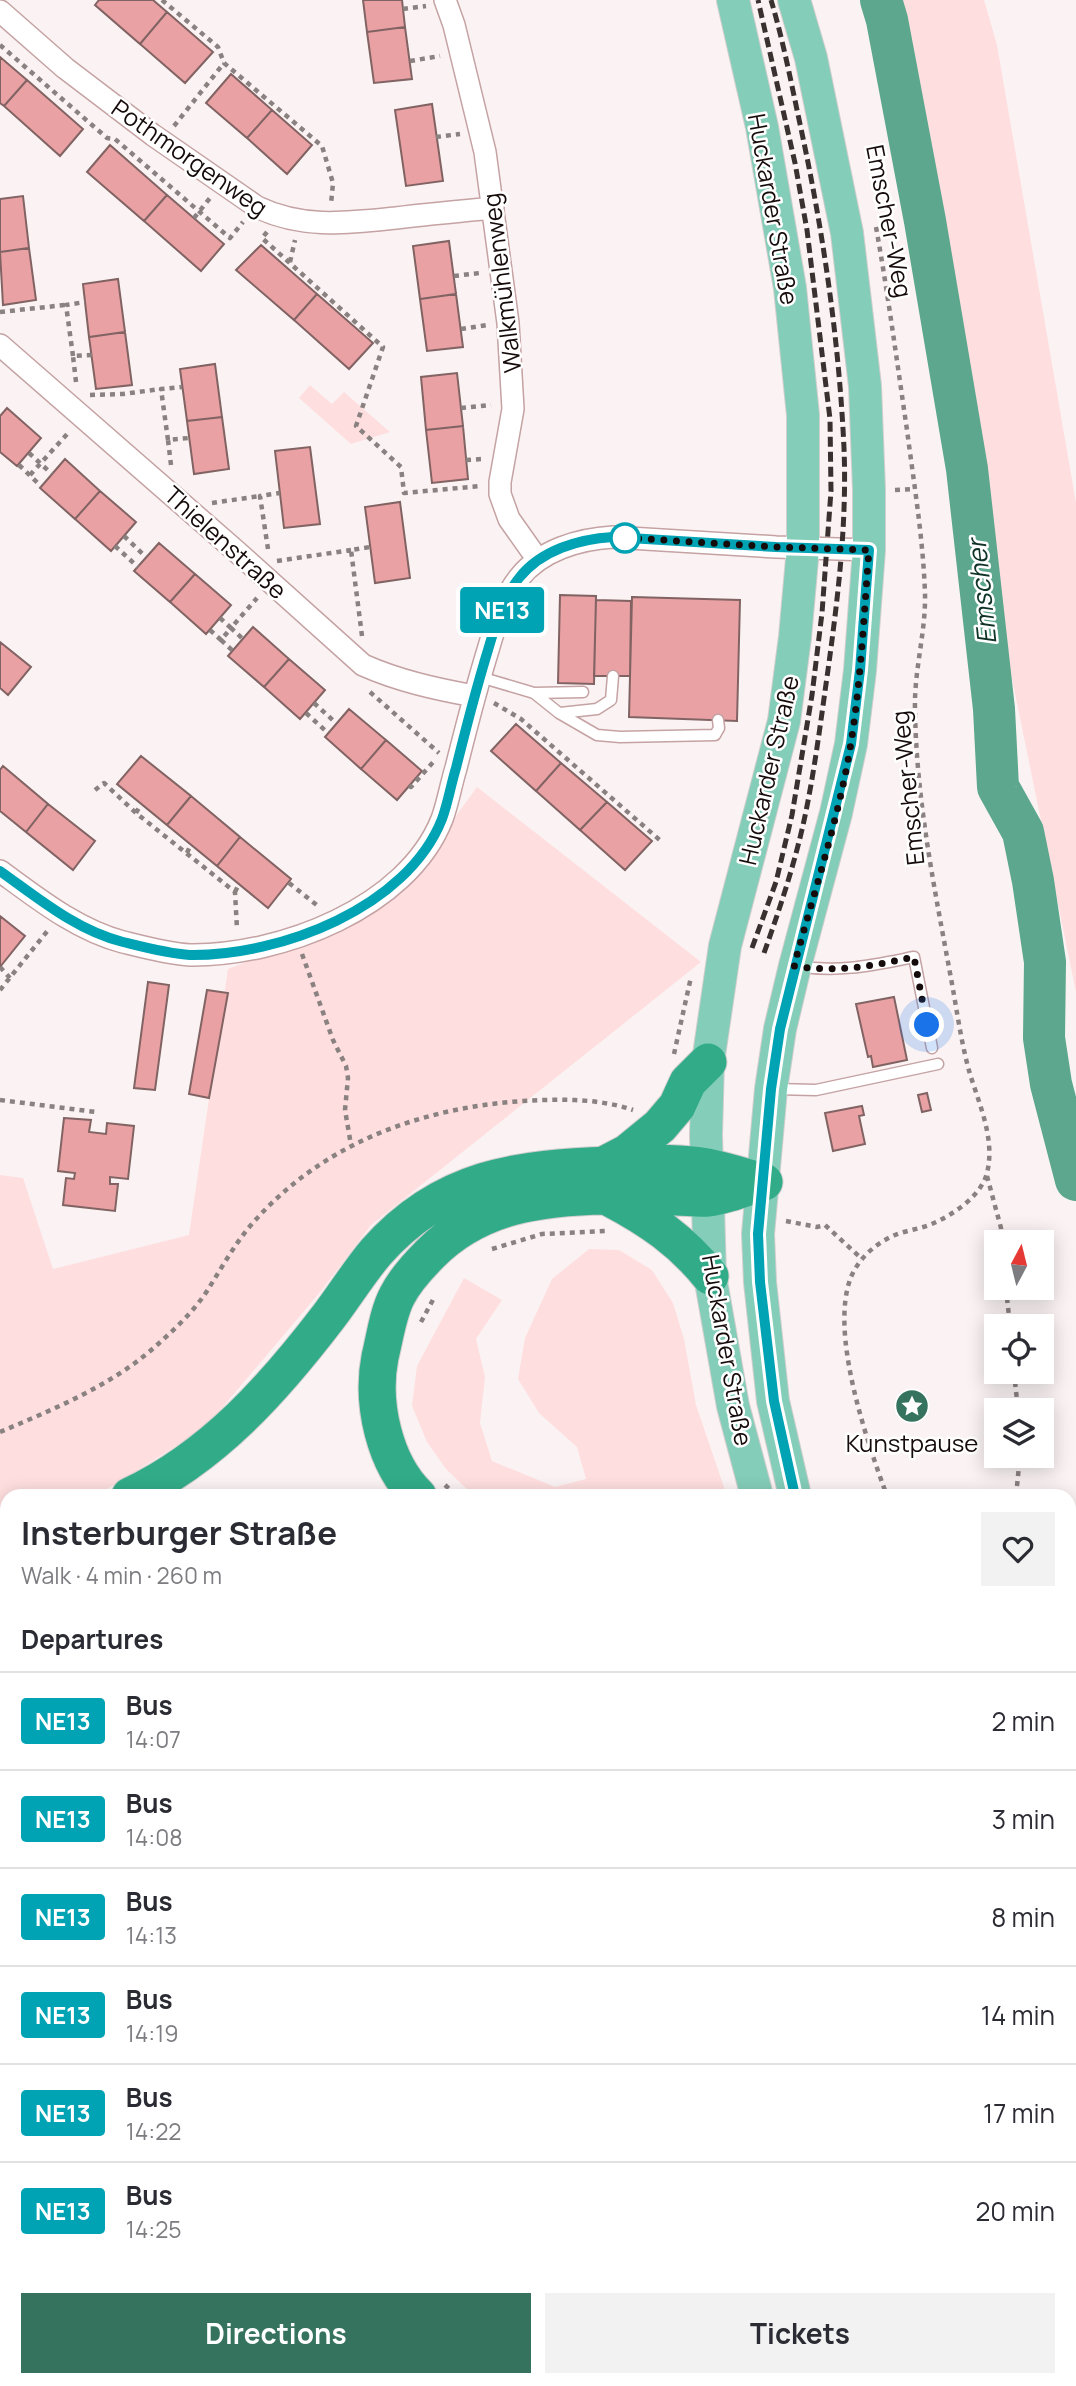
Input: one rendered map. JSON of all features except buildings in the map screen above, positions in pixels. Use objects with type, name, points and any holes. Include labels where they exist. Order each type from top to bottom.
[{"type":"highway","points":[[605,1181],[627,1153],[660,1126],[677,1106],[688,1082],[708,1062]]},
{"type":"highway","points":[[429,1488],[391,1458],[382,1425],[378,1392],[379,1366],[397,1296],[417,1267],[439,1244],[483,1215],[516,1205],[552,1199],[672,1163],[707,1182],[764,1182]]},
{"type":"highway","points":[[146,1489],[200,1454],[242,1419],[288,1367],[376,1252],[402,1226],[461,1188],[531,1170],[605,1181],[643,1215],[670,1234],[710,1276]]},
{"type":"main road","name":"Huckarder Straße","points":[[733,0],[762,127],[790,288],[803,415],[803,548],[784,721],[725,946],[708,1062],[706,1135],[710,1276],[733,1406],[755,1489]]},
{"type":"main road","name":"Huckarder Straße","points":[[793,1489],[774,1401],[760,1282],[758,1234],[771,1089],[780,1029],[794,966],[836,813],[851,744],[860,670],[869,550],[865,386],[847,233],[811,58],[794,0]]},
{"type":"street","name":"Walkmühlenweg","points":[[439,3],[454,25],[480,132],[508,323],[513,402],[500,494],[509,519],[538,560]]},
{"type":"street","name":"Pothmorgenweg","points":[[0,11],[65,68],[153,135],[257,207],[276,216],[337,224],[493,208]]},
{"type":"street","name":"Thielenstraße","points":[[0,345],[363,665],[382,674],[423,686],[482,692]]},
{"type":"street","points":[[0,871],[60,915],[120,941],[188,955],[238,952],[284,943],[342,920],[392,884],[420,858],[442,819],[482,692],[496,622],[519,578],[538,560],[564,546],[592,538],[613,537],[869,550]]},
{"type":"lane","points":[[559,713],[597,709],[604,705],[611,700],[613,676]]},
{"type":"lane","points":[[482,692],[583,692]]},
{"type":"lane","points":[[534,693],[559,713],[597,735],[715,735],[719,728],[718,720]]},
{"type":"lane","points":[[794,966],[818,970],[849,970],[914,957],[932,1048]]},
{"type":"lane","points":[[771,1089],[816,1090],[938,1063]]},
{"type":"path","points":[[162,0],[190,28],[218,47],[224,63],[252,90],[322,146],[333,183],[330,211]]},
{"type":"path","points":[[403,9],[439,3]]},
{"type":"path","points":[[0,45],[60,99],[107,138],[115,139],[230,238],[250,214]]},
{"type":"path","points":[[0,57],[6,50]]},
{"type":"path","points":[[410,61],[449,54]]},
{"type":"path","points":[[170,131],[224,63]]},
{"type":"path","points":[[436,137],[467,133]]},
{"type":"path","points":[[194,218],[215,192]]},
{"type":"path","name":"Emscher-Weg","points":[[874,217],[915,489],[925,594],[925,618],[914,703],[922,802],[968,1066],[986,1125],[989,1152],[987,1175],[1001,1230]]},
{"type":"path","points":[[290,263],[297,232]]},
{"type":"path","points":[[262,238],[290,263],[293,270],[383,347],[355,426],[401,467],[404,493],[484,485]]},
{"type":"path","points":[[0,312],[85,302]]},
{"type":"path","points":[[65,305],[76,383]]},
{"type":"path","points":[[73,356],[92,355]]},
{"type":"path","points":[[78,396],[182,387]]},
{"type":"path","points":[[161,389],[171,467]]},
{"type":"path","points":[[461,408],[513,402]]},
{"type":"path","points":[[30,475],[70,431]]},
{"type":"path","points":[[168,440],[189,438]]},
{"type":"path","points":[[29,453],[52,474]]},
{"type":"path","points":[[19,465],[41,486]]},
{"type":"path","points":[[884,490],[915,489]]},
{"type":"path","points":[[201,504],[280,493]]},
{"type":"path","points":[[260,496],[270,562],[370,547]]},
{"type":"path","points":[[124,536],[146,557]]},
{"type":"path","points":[[115,546],[138,567]]},
{"type":"path","points":[[351,550],[364,647]]},
{"type":"path","points":[[221,640],[259,596]]},
{"type":"path","points":[[220,618],[243,639]]},
{"type":"path","points":[[210,630],[233,651]]},
{"type":"path","points":[[363,686],[440,754],[411,787],[409,786]]},
{"type":"path","points":[[482,692],[521,719],[588,777],[631,819],[662,842]]},
{"type":"path","points":[[314,703],[336,723]]},
{"type":"path","points":[[306,713],[328,733]]},
{"type":"path","points":[[538,744],[544,739]]},
{"type":"path","points":[[584,782],[588,777]]},
{"type":"path","points":[[95,790],[104,783],[136,813],[235,892]]},
{"type":"path","points":[[136,813],[141,804]]},
{"type":"path","points":[[187,853],[191,844]]},
{"type":"path","points":[[289,883],[321,909]]},
{"type":"path","points":[[237,934],[235,892],[239,884]]},
{"type":"path","points":[[0,990],[60,915]]},
{"type":"path","points":[[302,954],[333,1040],[346,1066],[348,1078],[345,1110],[351,1145]]},
{"type":"path","points":[[0,967],[10,978]]},
{"type":"path","points":[[0,1100],[96,1112]]},
{"type":"path","points":[[0,1432],[85,1393],[155,1347],[183,1322],[206,1293],[236,1245],[269,1206],[314,1168],[373,1134],[437,1113],[505,1102],[572,1100],[609,1103],[640,1113]]},
{"type":"path","points":[[885,1489],[858,1406],[845,1340],[846,1297],[851,1278],[862,1259],[873,1248],[894,1236],[933,1223],[966,1203],[987,1175]]},
{"type":"path","points":[[778,1221],[817,1227],[825,1225],[862,1259]]},
{"type":"path","points":[[489,1250],[542,1234],[616,1231]]},
{"type":"path","points":[[420,1325],[426,1310],[441,1289]]},
{"type":"path","points":[[1017,1489],[1019,1468]]},
{"type":"shaded area","points":[[894,0],[984,0],[997,45],[1076,503],[1076,992],[1010,669],[939,195]]},
{"type":"shaded area","points":[[310,385],[332,404],[344,392],[390,432],[351,444],[299,398]]},
{"type":"shaded area","points":[[477,787],[701,962],[371,1225],[321,1291],[205,1428],[107,1489],[0,1489],[0,1175],[23,1178],[53,1269],[189,1235],[228,969],[341,926],[419,867]]},
{"type":"shaded area","points":[[589,1249],[619,1250],[652,1270],[673,1303],[684,1339],[696,1405],[725,1489],[467,1489],[446,1469],[427,1442],[412,1406],[417,1366],[464,1278],[502,1300],[476,1339],[485,1377],[480,1423],[492,1461],[555,1487],[586,1479],[577,1447],[539,1413],[518,1379],[525,1338],[552,1279]]},
{"type":"waterway","name":"Emscher","points":[[881,0],[925,221],[967,469],[994,709],[998,787],[1023,832],[1033,881],[1045,962],[1044,1038],[1051,1084],[1076,1180]]},
{"type":"railway","points":[[752,948],[776,882],[792,815],[812,695],[822,613],[831,491],[830,419],[807,230],[795,163],[758,0]]},
{"type":"railway","points":[[764,953],[797,851],[812,780],[838,587],[845,476],[838,367],[823,245],[793,93],[771,0]]},
{"type":"bus line","name":"NE13","points":[[0,871],[60,915],[120,941],[188,955],[238,952],[284,943],[342,920],[392,884],[420,858],[442,819],[496,622],[519,578],[538,560],[564,546],[592,538],[613,537],[869,550],[860,670],[851,744],[836,813],[794,966],[780,1029],[771,1089],[758,1234],[760,1282],[774,1401],[793,1489]]},
{"type":"place","name":"Kunstpause","points":[[912,1406]]},
{"type":"route","points":[[625,538],[613,537],[869,550],[860,670],[851,744],[836,813],[794,966],[818,970],[849,970],[914,957],[927,1025]]}]
